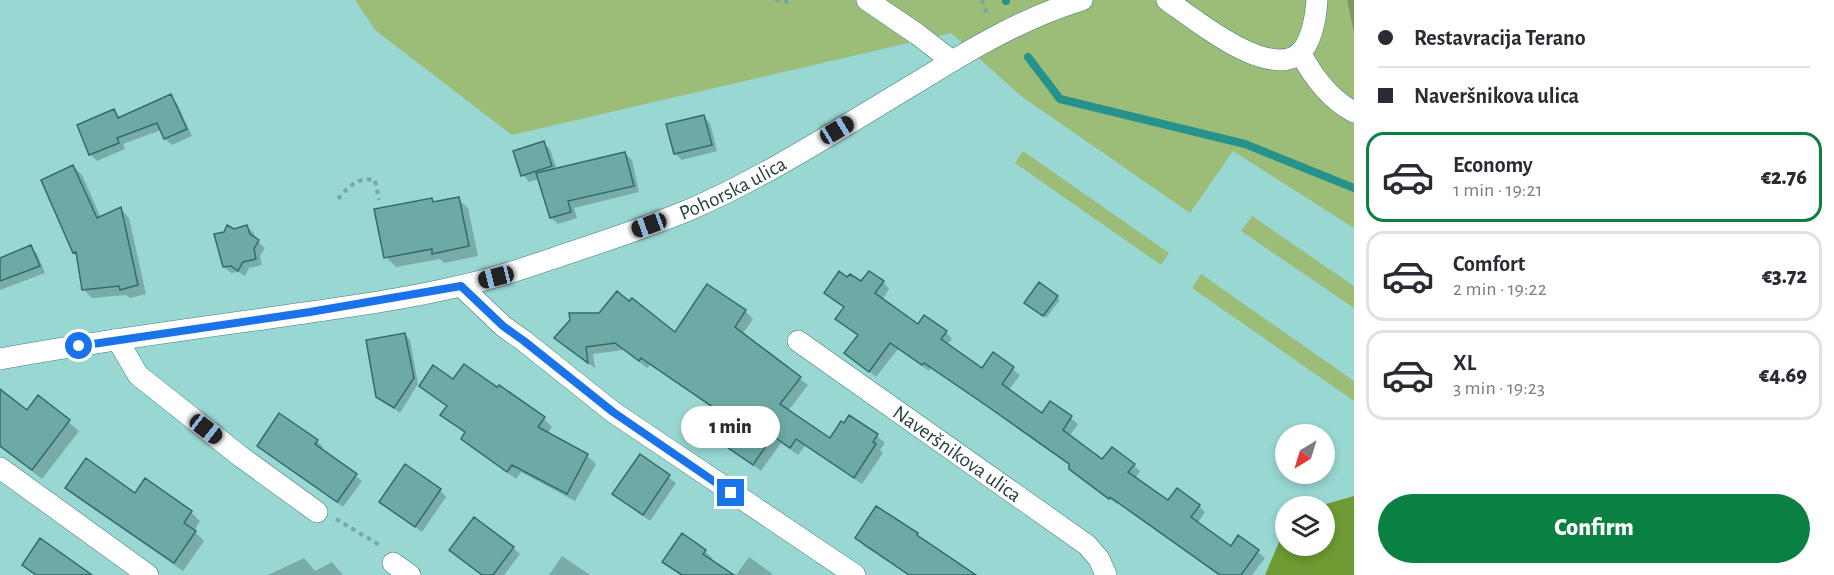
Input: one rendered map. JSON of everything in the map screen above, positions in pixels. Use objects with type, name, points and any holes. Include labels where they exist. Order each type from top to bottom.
[{"type":"street","points":[[867,0],[918,34],[952,61]]},
{"type":"street","name":"Pohorska ulica","points":[[0,359],[117,339],[310,312],[461,286],[592,246],[686,211],[724,194],[818,142],[952,61],[1060,6],[1082,0]]},
{"type":"street","points":[[1167,0],[1227,42],[1258,57],[1284,60],[1300,52],[1312,30],[1317,0]]},
{"type":"street","points":[[1300,52],[1312,75],[1328,93],[1354,112]]},
{"type":"street","points":[[461,286],[503,326],[613,412],[855,575]]},
{"type":"street","points":[[117,339],[138,375],[240,456],[316,512]]},
{"type":"street","name":"Naveršnikova ulica","points":[[798,341],[1087,545],[1099,560],[1106,575]]},
{"type":"street","points":[[0,468],[148,575]]},
{"type":"path","points":[[775,0],[788,2],[790,0]]},
{"type":"path","points":[[982,0],[990,23]]},
{"type":"path","points":[[338,199],[351,184],[369,179],[375,180],[379,200]]},
{"type":"path","points":[[316,512],[332,517],[384,548],[402,569]]},
{"type":"green space","points":[[355,0],[1354,0],[1354,228],[1233,151],[1190,213],[1021,96],[951,33],[512,135],[375,30]]},
{"type":"green space","points":[[1023,151],[1169,253],[1161,265],[1015,163]]},
{"type":"green space","points":[[1252,216],[1354,286],[1354,308],[1241,231]]},
{"type":"green space","points":[[1201,274],[1354,381],[1354,401],[1192,288]]},
{"type":"green space","points":[[1354,496],[1354,575],[1265,575],[1275,552],[1275,556],[1335,556],[1335,502]]},
{"type":"building","points":[[171,94],[187,129],[164,139],[157,123],[117,138],[119,143],[89,155],[77,125],[114,109],[118,118]]},
{"type":"building","points":[[704,115],[712,145],[674,154],[666,124]]},
{"type":"building","points":[[544,141],[552,166],[521,176],[513,151]]},
{"type":"building","points":[[625,152],[634,186],[568,201],[571,212],[550,218],[536,173]]},
{"type":"building","points":[[73,165],[97,218],[121,207],[138,285],[120,290],[119,286],[82,290],[76,252],[73,253],[41,180]]},
{"type":"building","points":[[459,197],[469,246],[432,254],[432,249],[384,258],[374,209],[432,198],[433,202]]},
{"type":"building","points":[[227,225],[234,229],[247,225],[250,234],[259,240],[254,249],[256,259],[243,262],[238,271],[231,266],[223,267],[214,234],[224,232]]},
{"type":"building","points":[[31,245],[40,266],[0,281],[0,258]]},
{"type":"building","points":[[839,271],[847,277],[850,274],[861,281],[869,271],[884,281],[875,293],[918,324],[924,315],[947,331],[941,339],[982,368],[993,352],[1014,367],[1002,384],[1042,413],[1050,401],[1072,416],[1063,430],[1102,459],[1112,447],[1135,464],[1128,472],[1168,500],[1177,488],[1200,505],[1191,517],[1231,546],[1238,535],[1259,550],[1241,575],[1220,575],[1110,497],[1109,499],[1069,469],[1069,464],[987,406],[890,343],[869,372],[844,353],[858,335],[835,319],[844,307],[824,293]]},
{"type":"building","points":[[1039,282],[1058,296],[1043,316],[1024,303]]},
{"type":"building","points":[[707,284],[746,310],[735,327],[801,377],[780,404],[830,438],[841,421],[844,423],[849,415],[878,434],[873,442],[876,444],[854,478],[796,439],[790,448],[773,436],[753,465],[724,445],[739,425],[641,358],[639,361],[615,343],[586,347],[588,363],[554,338],[570,320],[569,313],[599,313],[617,291],[629,301],[632,298],[675,332]]},
{"type":"building","points":[[405,333],[414,378],[394,408],[376,397],[366,340]]},
{"type":"building","points":[[464,364],[545,417],[538,427],[588,454],[567,494],[512,465],[507,472],[461,439],[465,432],[440,415],[447,406],[419,386],[433,365],[453,379]]},
{"type":"building","points":[[0,389],[27,410],[38,395],[70,420],[32,470],[0,446]]},
{"type":"building","points":[[279,413],[318,440],[315,444],[357,474],[337,502],[257,446]]},
{"type":"building","points":[[640,454],[670,475],[643,515],[612,494]]},
{"type":"building","points":[[86,458],[135,493],[145,478],[192,511],[184,523],[196,531],[174,563],[65,488]]},
{"type":"building","points":[[405,464],[441,489],[415,527],[379,502]]},
{"type":"building","points":[[876,506],[976,575],[909,575],[855,538]]},
{"type":"building","points":[[474,517],[514,547],[493,575],[482,575],[449,550]]},
{"type":"building","points":[[682,533],[706,550],[703,554],[734,575],[682,575],[662,562]]},
{"type":"building","points":[[40,538],[92,575],[36,575],[22,565]]},
{"type":"waterway","points":[[1028,57],[1060,99],[1245,144],[1354,188]]},
{"type":"route","points":[[79,346],[310,312],[461,286],[503,326],[613,412],[731,493]]}]
